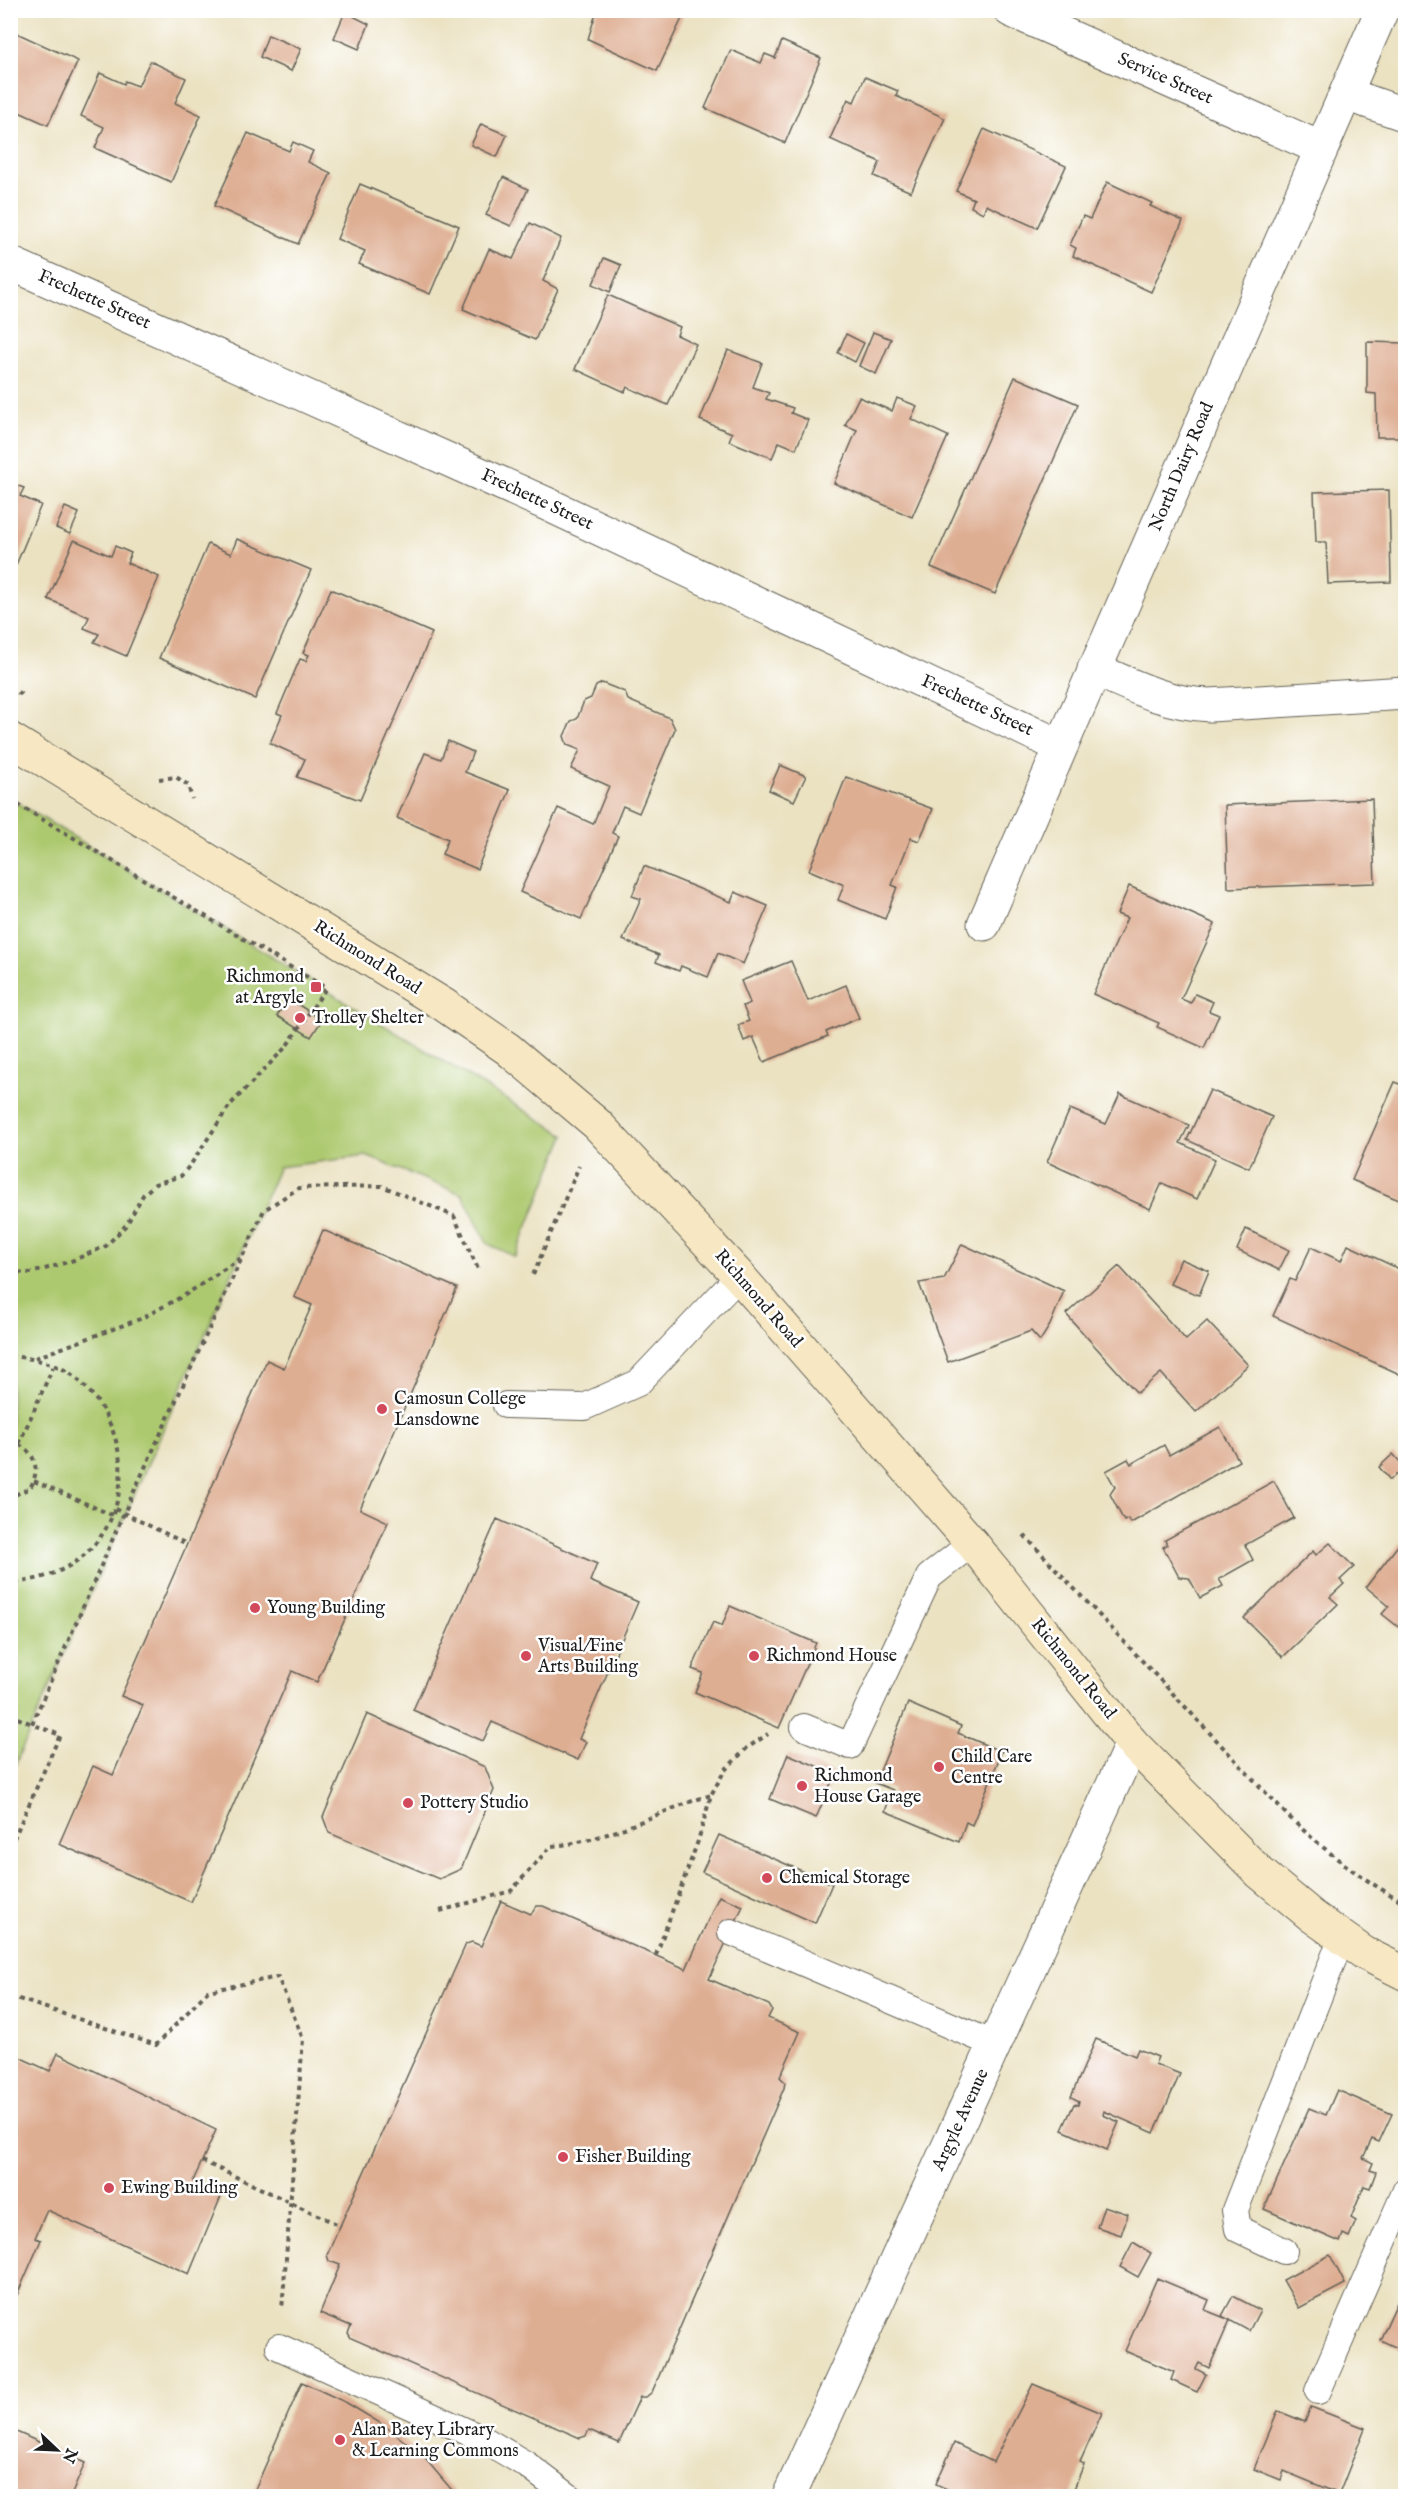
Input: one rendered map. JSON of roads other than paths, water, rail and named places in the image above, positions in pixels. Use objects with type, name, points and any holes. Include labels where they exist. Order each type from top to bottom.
[{"type":"main road","name":"Richmond Road","points":[[10,738],[444,1005],[508,1049],[597,1124],[739,1276],[972,1544],[1132,1743],[1259,1872],[1364,1953],[1406,1974]]},
{"type":"street","name":"Service Street","points":[[1010,10],[1320,148]]},
{"type":"street","name":"North Dairy Road","points":[[984,924],[1382,10]]},
{"type":"street","points":[[1346,94],[1406,115]]},
{"type":"street","name":"Frechette Street","points":[[10,263],[548,504],[1060,746]]},
{"type":"street","points":[[1095,669],[1156,696],[1182,704],[1210,705],[1406,693]]},
{"type":"street","name":"Argyle Avenue","points":[[789,2496],[1132,1743]]},
{"type":"lane","points":[[506,1405],[584,1407],[638,1383],[739,1276]]},
{"type":"lane","points":[[804,1727],[850,1746],[929,1577],[972,1544]]},
{"type":"lane","points":[[731,1932],[996,2044]]},
{"type":"lane","points":[[1284,2251],[1238,2229],[1235,2210],[1342,1937]]},
{"type":"lane","points":[[1318,2391],[1406,2190]]},
{"type":"lane","points":[[279,2347],[483,2439],[527,2465],[568,2496]]},
{"type":"place","name":"Richmond at Argyle","points":[[316,987]]},
{"type":"place","name":"Trolley Shelter","points":[[300,1018]]},
{"type":"place","name":"Camosun College Lansdowne","points":[[382,1409]]},
{"type":"place","name":"Young Building","points":[[255,1608]]},
{"type":"place","name":"Visual/Fine Arts Building","points":[[526,1656]]},
{"type":"place","name":"Richmond House","points":[[754,1656]]},
{"type":"place","name":"Child Care Centre","points":[[939,1767]]},
{"type":"place","name":"Richmond House Garage","points":[[802,1786]]},
{"type":"place","name":"Pottery Studio","points":[[408,1803]]},
{"type":"place","name":"Chemical Storage","points":[[767,1878]]},
{"type":"place","name":"Fisher Building","points":[[563,2157]]},
{"type":"place","name":"Ewing Building","points":[[109,2188]]},
{"type":"place","name":"Alan Batey Library & Learning Commons","points":[[340,2440]]}]
